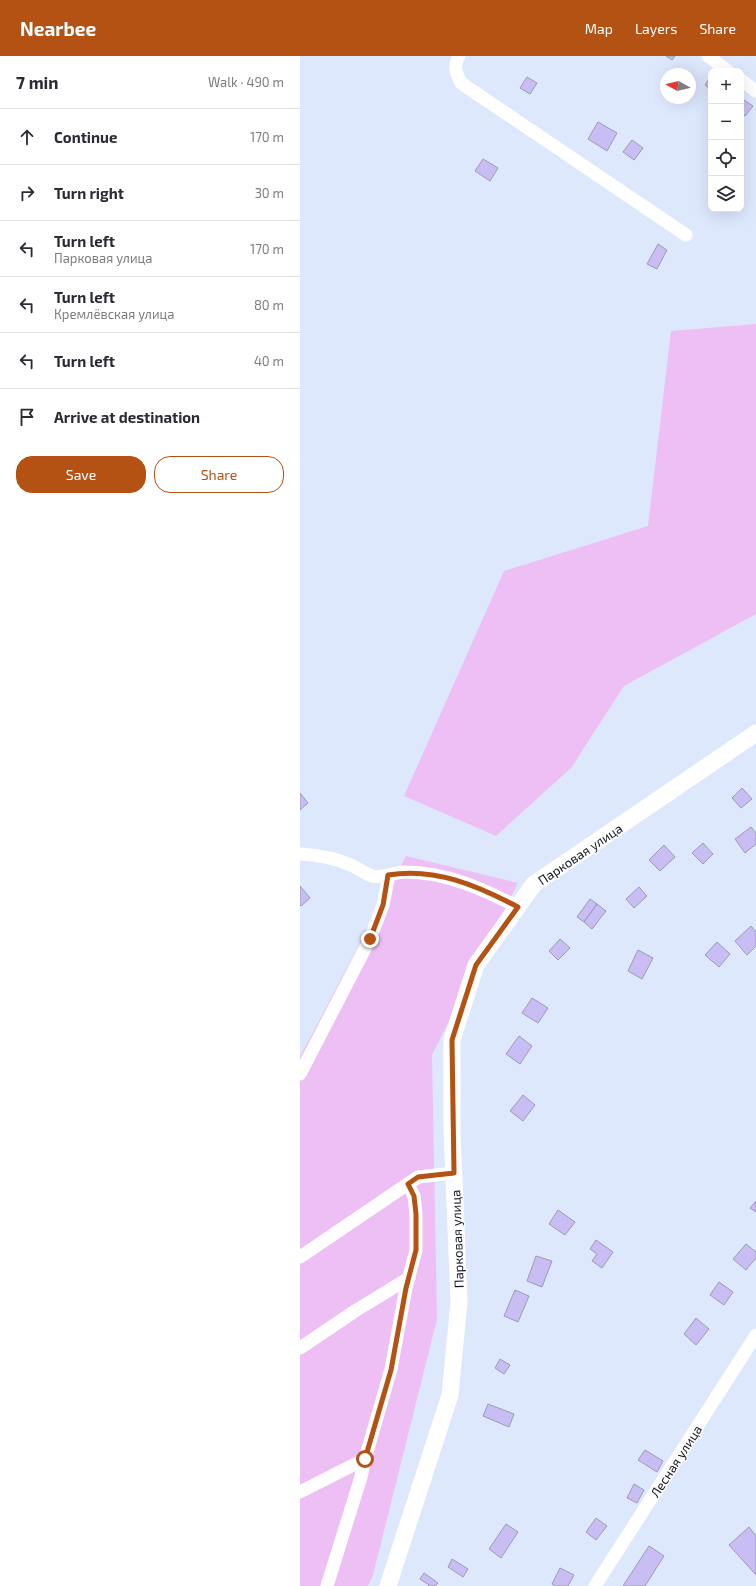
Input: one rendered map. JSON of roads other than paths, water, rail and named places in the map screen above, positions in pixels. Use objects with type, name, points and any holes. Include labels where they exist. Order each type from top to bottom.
[{"type":"main road","name":"Парковая улица","points":[[388,1586],[450,1395],[459,1302],[454,1173],[452,1040],[476,965],[534,884],[756,733]]},
{"type":"street","points":[[459,56],[456,61],[455,72],[461,83],[686,235]]},
{"type":"street","points":[[708,56],[724,68]]},
{"type":"street","points":[[744,82],[756,91]]},
{"type":"street","points":[[300,854],[326,856],[373,876],[405,872],[440,876],[463,882],[494,894],[518,907]]},
{"type":"street","points":[[300,1074],[370,939],[383,905],[388,875]]},
{"type":"street","points":[[300,1257],[418,1177],[454,1173]]},
{"type":"street","points":[[327,1586],[361,1477],[391,1370],[416,1250],[414,1196],[408,1184]]},
{"type":"street","points":[[300,1348],[355,1311],[409,1278]]},
{"type":"street","name":"Лесная улица","points":[[595,1586],[756,1335]]},
{"type":"street","points":[[300,1492],[365,1459]]}]
